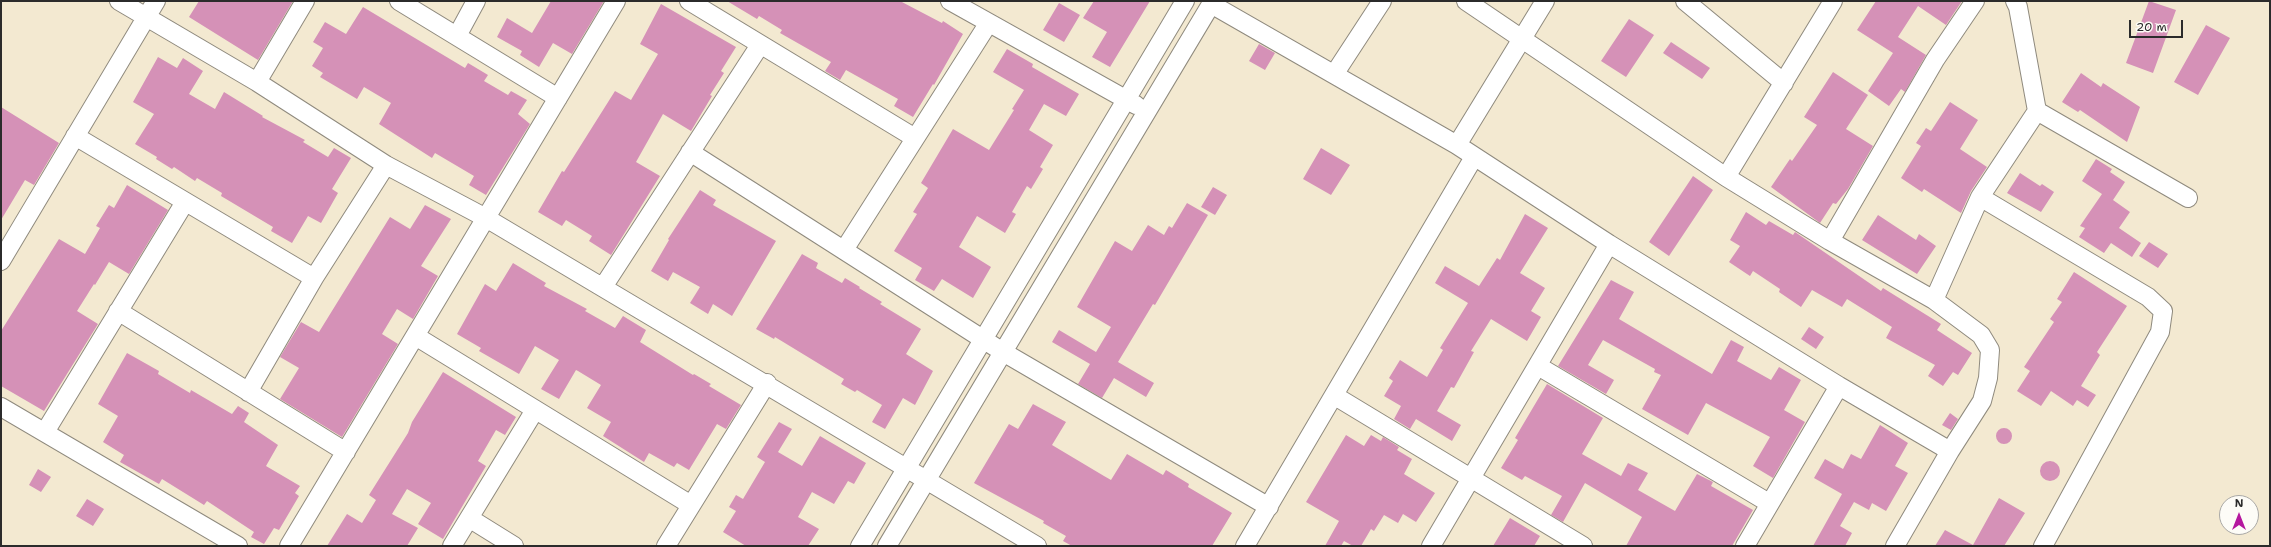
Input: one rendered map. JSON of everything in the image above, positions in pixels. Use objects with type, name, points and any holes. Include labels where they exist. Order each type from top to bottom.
[{"type":"street","points":[[119,1],[257,82],[386,165],[486,218],[1037,546]]},
{"type":"street","points":[[1,262],[156,1]]},
{"type":"street","points":[[257,82],[305,1]]},
{"type":"street","points":[[400,1],[558,98]]},
{"type":"street","points":[[457,36],[476,1]]},
{"type":"street","points":[[289,546],[417,337],[486,218],[616,1]]},
{"type":"street","points":[[689,1],[915,138]]},
{"type":"street","points":[[950,1],[988,24],[1127,99],[1146,112]]},
{"type":"street","points":[[860,546],[1185,1]]},
{"type":"street","points":[[1335,73],[1382,1]]},
{"type":"street","points":[[1466,1],[1726,177],[1830,241],[1934,300],[1981,335],[1990,350],[1988,378],[1982,400],[1950,451],[1895,546]]},
{"type":"street","points":[[1457,145],[1545,1]]},
{"type":"street","points":[[1685,1],[1784,83]]},
{"type":"street","points":[[1726,177],[1833,1]]},
{"type":"street","points":[[1830,241],[1935,60],[1975,1]]},
{"type":"street","points":[[1934,300],[1980,197],[2037,111],[2018,7],[2015,1]]},
{"type":"street","points":[[887,546],[1212,2],[1457,145],[1610,244],[1839,386],[1950,451]]},
{"type":"street","points":[[844,250],[988,24]]},
{"type":"street","points":[[603,287],[760,45]]},
{"type":"street","points":[[2037,111],[2188,198]]},
{"type":"street","points":[[75,136],[314,278]]},
{"type":"street","points":[[690,152],[983,340],[1269,507]]},
{"type":"street","points":[[1245,546],[1335,396],[1474,157]]},
{"type":"street","points":[[248,392],[314,278],[386,165]]},
{"type":"street","points":[[1980,197],[2148,297],[2163,312],[2160,332],[2042,546]]},
{"type":"street","points":[[45,432],[185,202]]},
{"type":"street","points":[[1431,546],[1610,244]]},
{"type":"street","points":[[118,311],[346,452]]},
{"type":"street","points":[[417,337],[691,505]]},
{"type":"street","points":[[1538,366],[1769,503]]},
{"type":"street","points":[[666,546],[767,384]]},
{"type":"street","points":[[1745,546],[1839,386]]},
{"type":"street","points":[[1335,396],[1472,478],[1581,546]]},
{"type":"street","points":[[1,407],[238,546]]},
{"type":"street","points":[[452,546],[535,410]]},
{"type":"street","points":[[469,518],[514,546]]},
{"type":"building","points":[[199,1],[293,1],[258,60],[189,17]]},
{"type":"building","points":[[551,1],[604,1],[572,54],[553,43],[539,67],[520,55],[522,51],[497,37],[507,18],[532,33]]},
{"type":"building","points":[[727,1],[900,1],[942,23],[943,21],[963,34],[934,85],[933,84],[913,117],[894,106],[898,99],[846,70],[840,80],[825,71],[831,62],[780,33],[782,30],[759,16],[757,19]]},
{"type":"building","points":[[1094,1],[1150,1],[1110,67],[1092,57],[1107,32],[1083,18]]},
{"type":"building","points":[[1876,1],[1962,1],[1946,25],[1918,6],[1898,37],[1926,55],[1905,92],[1901,89],[1889,106],[1868,91],[1893,53],[1857,30]]},
{"type":"building","points":[[2149,1],[2176,10],[2153,73],[2126,63]]},
{"type":"building","points":[[1059,3],[1080,15],[1064,42],[1043,30]]},
{"type":"building","points":[[661,4],[736,47],[721,71],[724,73],[710,95],[712,96],[691,131],[663,114],[636,162],[660,176],[611,255],[589,241],[592,236],[566,220],[562,226],[538,212],[562,171],[564,172],[615,91],[631,100],[658,54],[640,44]]},
{"type":"building","points":[[363,7],[465,68],[468,63],[488,75],[484,81],[508,95],[511,91],[527,100],[518,114],[530,124],[486,195],[469,185],[474,176],[435,153],[432,158],[379,124],[391,103],[364,87],[357,99],[320,77],[323,73],[312,66],[323,48],[313,42],[325,22],[346,34]]},
{"type":"building","points":[[1629,19],[1654,35],[1626,77],[1601,61]]},
{"type":"building","points":[[2206,25],[2230,38],[2198,95],[2174,82]]},
{"type":"building","points":[[1671,42],[1710,68],[1702,79],[1663,53]]},
{"type":"building","points":[[1259,44],[1275,53],[1265,70],[1249,61]]},
{"type":"building","points":[[1007,49],[1033,64],[1032,67],[1079,94],[1066,116],[1044,104],[1029,130],[1053,145],[1040,167],[1043,169],[1031,189],[1027,186],[1012,212],[1016,214],[1005,233],[977,216],[959,247],[991,267],[973,298],[942,279],[934,291],[915,280],[922,268],[894,251],[917,214],[913,212],[928,188],[921,183],[953,129],[989,150],[1014,110],[1012,109],[1024,90],[993,72]]},
{"type":"building","points":[[158,57],[177,68],[183,58],[203,71],[189,94],[215,109],[224,92],[263,116],[262,117],[305,140],[303,142],[328,157],[334,148],[351,158],[332,189],[338,193],[321,223],[308,216],[292,243],[271,231],[273,227],[221,196],[222,193],[197,178],[195,181],[174,167],[172,169],[156,159],[157,157],[135,144],[154,114],[133,102]]},
{"type":"building","points":[[1833,72],[1868,95],[1846,129],[1873,146],[1848,189],[1836,204],[1833,203],[1820,223],[1771,187],[1790,159],[1792,161],[1817,125],[1804,117]]},
{"type":"building","points":[[2081,73],[2101,87],[2103,83],[2140,107],[2127,142],[2080,110],[2078,112],[2062,102]]},
{"type":"building","points":[[1950,102],[1978,120],[1960,149],[1987,167],[1971,191],[1961,213],[1924,189],[1922,192],[1901,178],[1921,146],[1916,143],[1926,128],[1931,131]]},
{"type":"building","points":[[1,107],[59,143],[34,185],[25,180],[1,220]]},
{"type":"building","points":[[1321,148],[1350,165],[1331,195],[1303,179]]},
{"type":"building","points":[[2096,159],[2112,169],[2110,172],[2125,182],[2113,200],[2130,212],[2119,228],[2141,243],[2132,257],[2111,243],[2104,253],[2079,237],[2085,228],[2080,226],[2102,194],[2082,181]]},
{"type":"building","points":[[2020,173],[2040,186],[2042,184],[2054,192],[2041,212],[2007,193]]},
{"type":"building","points":[[1693,176],[1713,190],[1669,256],[1649,242]]},
{"type":"building","points":[[127,185],[168,210],[129,274],[109,262],[77,311],[98,324],[44,411],[1,386],[1,331],[59,239],[85,254],[100,228],[96,226],[109,205],[114,208]]},
{"type":"building","points":[[1213,187],[1227,195],[1215,215],[1201,207]]},
{"type":"building","points":[[700,190],[716,200],[713,205],[776,241],[732,316],[713,304],[708,314],[690,303],[700,287],[673,272],[668,281],[651,271],[669,240],[668,239]]},
{"type":"building","points":[[1187,203],[1208,215],[1155,305],[1153,304],[1118,362],[1154,383],[1146,397],[1114,378],[1102,398],[1078,384],[1090,364],[1052,342],[1059,330],[1096,352],[1111,327],[1077,307],[1115,241],[1132,251],[1148,225],[1164,235],[1169,226],[1172,228]]},
{"type":"building","points":[[425,205],[451,219],[421,266],[438,276],[413,319],[397,309],[382,334],[398,344],[342,437],[280,399],[299,368],[280,357],[301,322],[319,332],[390,217],[410,229]]},
{"type":"building","points":[[1746,212],[1766,225],[1769,221],[1793,235],[1795,232],[1881,291],[1883,288],[1941,324],[1937,330],[1972,353],[1958,375],[1953,372],[1943,386],[1928,376],[1935,365],[1886,338],[1892,327],[1847,299],[1842,307],[1812,290],[1801,307],[1779,292],[1780,289],[1753,271],[1750,276],[1729,262],[1740,246],[1730,240]]},
{"type":"building","points":[[1525,214],[1548,228],[1520,273],[1545,288],[1531,311],[1541,317],[1527,341],[1491,319],[1471,351],[1474,352],[1454,388],[1451,387],[1437,411],[1461,425],[1452,441],[1416,419],[1410,429],[1394,419],[1401,406],[1384,396],[1393,381],[1389,378],[1400,360],[1427,377],[1443,350],[1440,348],[1468,303],[1435,283],[1445,266],[1479,286],[1497,258],[1500,260]]},
{"type":"building","points":[[1878,215],[1916,240],[1919,234],[1936,246],[1917,274],[1862,240]]},
{"type":"building","points":[[2149,242],[2168,254],[2158,268],[2139,256]]},
{"type":"building","points":[[802,254],[818,263],[816,268],[842,283],[845,278],[882,302],[880,304],[921,329],[906,354],[933,371],[915,405],[903,398],[885,429],[872,422],[882,405],[857,390],[855,392],[841,384],[844,379],[775,337],[774,339],[756,329]]},
{"type":"building","points":[[513,263],[546,283],[544,286],[587,309],[585,311],[615,328],[623,316],[646,330],[640,342],[693,375],[694,374],[711,384],[709,386],[741,405],[726,429],[717,424],[689,470],[677,463],[674,467],[649,453],[644,462],[603,436],[611,422],[587,408],[601,385],[578,371],[576,370],[559,399],[541,389],[559,360],[535,346],[519,374],[479,351],[481,348],[457,334],[485,284],[496,291]]},
{"type":"building","points":[[2074,272],[2127,306],[2097,352],[2100,355],[2081,386],[2096,395],[2088,407],[2077,400],[2073,406],[2051,391],[2041,406],[2017,391],[2030,371],[2024,367],[2054,322],[2050,319],[2062,302],[2057,299]]},
{"type":"building","points":[[1611,280],[1634,292],[1619,319],[1712,374],[1731,340],[1744,347],[1737,361],[1771,380],[1779,367],[1801,380],[1784,410],[1805,422],[1773,478],[1753,466],[1770,437],[1706,403],[1688,435],[1642,409],[1661,375],[1654,372],[1655,369],[1603,340],[1588,365],[1614,380],[1606,394],[1558,366]]},
{"type":"building","points":[[1809,327],[1824,337],[1816,349],[1801,339]]},
{"type":"building","points":[[127,353],[159,371],[158,374],[190,393],[191,390],[232,414],[238,406],[249,413],[244,422],[278,445],[266,466],[300,486],[295,493],[299,496],[279,530],[274,528],[264,544],[251,537],[254,532],[207,501],[204,505],[162,479],[159,484],[120,462],[124,455],[103,442],[118,416],[98,404]]},
{"type":"building","points":[[443,372],[516,417],[505,435],[496,430],[478,461],[486,466],[443,539],[418,524],[431,503],[407,489],[392,514],[418,528],[407,546],[327,546],[347,514],[362,523],[376,500],[369,495],[408,433],[412,422]]},
{"type":"building","points":[[1547,384],[1603,418],[1582,454],[1621,476],[1628,463],[1648,473],[1638,490],[1675,511],[1697,474],[1713,482],[1711,486],[1753,510],[1732,546],[1626,546],[1642,517],[1585,483],[1563,522],[1551,515],[1562,496],[1525,476],[1522,480],[1501,468],[1518,440],[1515,438]]},
{"type":"building","points":[[1033,404],[1066,422],[1052,445],[1111,480],[1127,454],[1163,475],[1166,470],[1189,484],[1188,487],[1232,513],[1212,546],[1072,546],[1063,541],[1066,536],[1043,523],[1044,521],[974,483],[1009,424],[1018,429]]},
{"type":"building","points":[[1950,413],[1958,419],[1951,430],[1942,425]]},
{"type":"building","points":[[779,422],[792,429],[778,452],[802,466],[820,436],[866,463],[854,484],[848,481],[834,504],[812,492],[798,517],[819,529],[808,546],[746,546],[723,532],[736,511],[729,507],[736,495],[743,499],[765,462],[757,457]]},
{"type":"building","points":[[1880,425],[1908,443],[1895,466],[1908,473],[1886,511],[1872,503],[1869,510],[1854,502],[1840,526],[1852,533],[1845,546],[1813,546],[1842,494],[1814,478],[1825,459],[1843,469],[1851,454],[1861,459]]},
{"type":"building","points":[[2004,428],[2011,433],[2012,436],[2007,443],[2004,444],[1997,439],[1996,436],[2001,429]]},
{"type":"building","points":[[1346,435],[1364,446],[1371,435],[1381,441],[1383,437],[1399,447],[1397,450],[1412,459],[1404,474],[1435,493],[1416,522],[1403,514],[1398,523],[1384,515],[1374,531],[1371,529],[1361,546],[1353,546],[1344,541],[1341,546],[1325,546],[1339,521],[1306,502]]},
{"type":"building","points":[[2050,461],[2057,464],[2060,471],[2057,478],[2050,481],[2043,478],[2040,471],[2043,464]]},
{"type":"building","points":[[38,469],[51,477],[41,492],[29,485]]},
{"type":"building","points":[[1999,498],[2025,513],[2004,546],[1935,546],[1945,530],[1973,545]]},
{"type":"building","points":[[87,499],[104,509],[93,526],[76,516]]},
{"type":"building","points":[[1510,518],[1540,536],[1534,546],[1493,546]]}]
